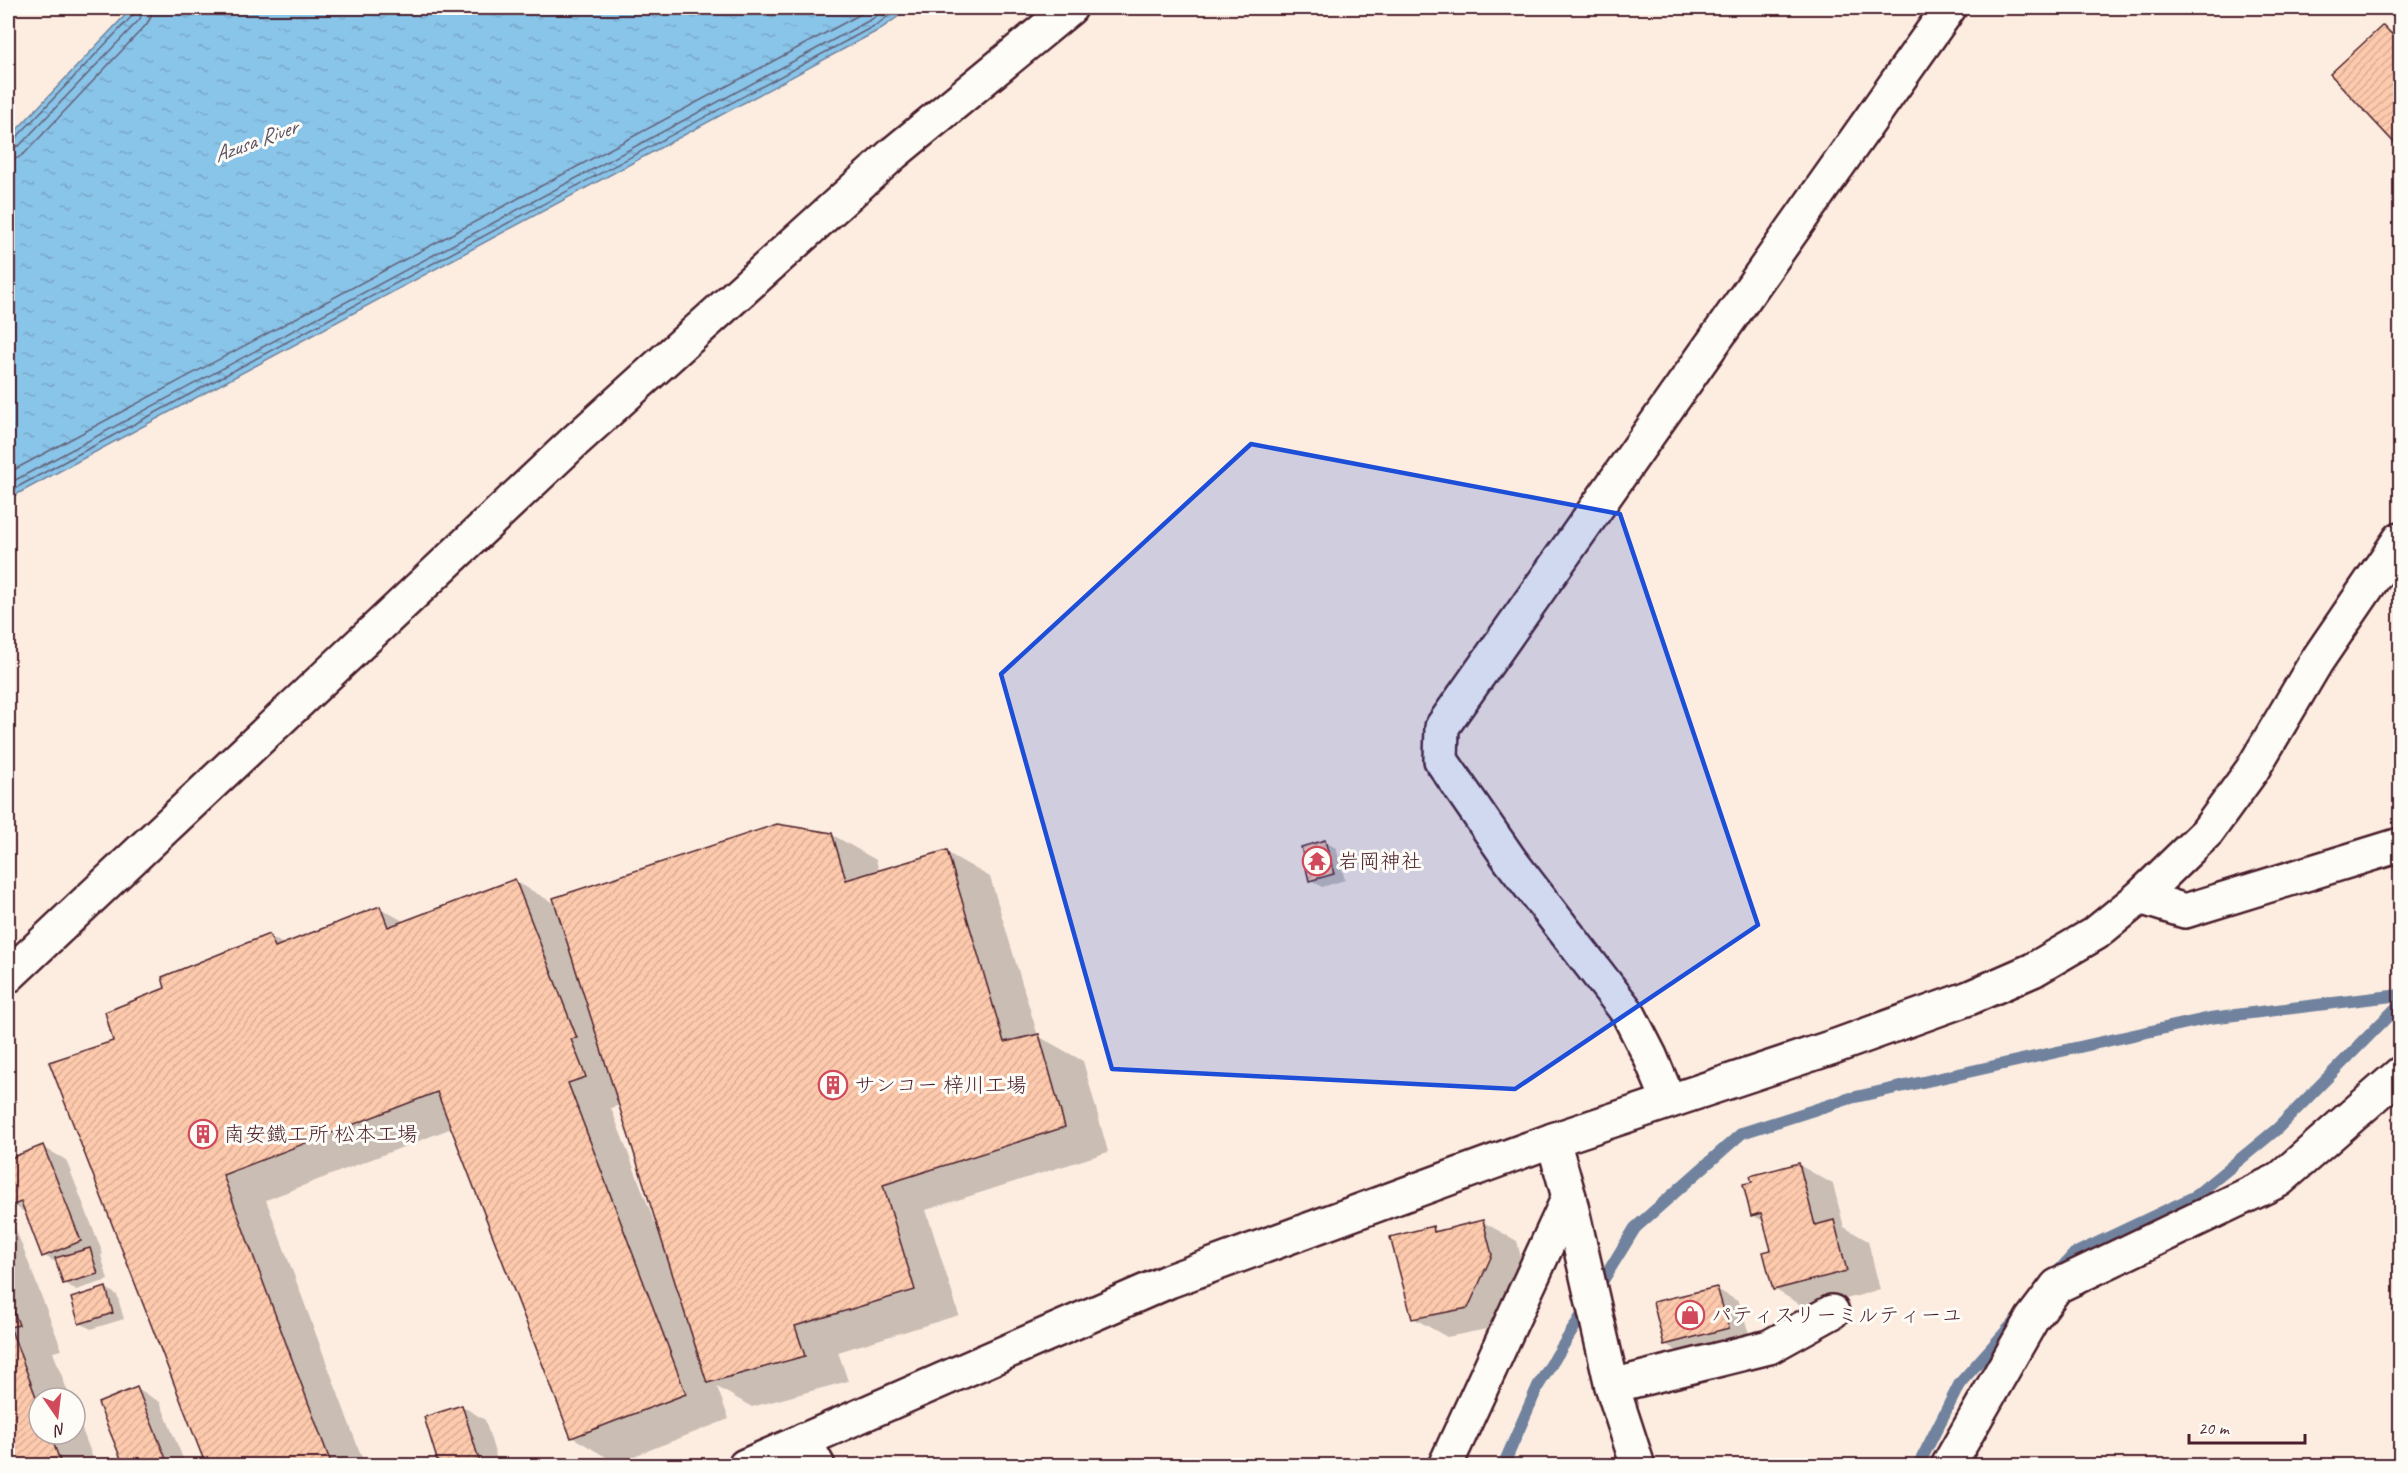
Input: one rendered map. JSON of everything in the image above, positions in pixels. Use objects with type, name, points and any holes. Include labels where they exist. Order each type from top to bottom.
[{"type":"street","points":[[8,976],[573,441],[894,153],[1070,8]]},
{"type":"street","points":[[1669,1101],[1628,1013],[1510,860],[1441,760],[1442,727],[1949,8]]},
{"type":"street","points":[[745,1466],[811,1453],[1169,1281],[1553,1140],[1836,1046],[1969,998],[2033,970],[2096,933],[2140,897],[2207,832],[2252,770],[2316,662],[2400,539]]},
{"type":"street","points":[[2140,897],[2185,911],[2400,845]]},
{"type":"street","points":[[1948,1466],[2032,1319],[2057,1286],[2279,1180],[2400,1074]]},
{"type":"street","points":[[1553,1140],[1569,1197],[1612,1386],[1638,1466]]},
{"type":"street","points":[[1445,1466],[1569,1197]]},
{"type":"street","points":[[1612,1386],[1768,1347],[1832,1311]]},
{"type":"highlighted area","points":[[1251,444],[1620,514],[1758,925],[1515,1089],[1112,1069],[1001,674]]},
{"type":"water","name":"Azusa River","points":[[132,8],[910,8],[879,30],[8,499],[8,139]]},
{"type":"building","points":[[2383,25],[2400,43],[2400,149],[2330,74]]},
{"type":"building","name":"サンコー 梓川工場","points":[[777,824],[832,833],[846,880],[947,850],[1004,1042],[1039,1034],[1065,1127],[883,1185],[915,1290],[795,1326],[805,1356],[707,1383],[553,898]]},
{"type":"building","name":"岩岡神社","points":[[1325,840],[1334,874],[1309,881],[1301,847]]},
{"type":"building","name":"南安鐵工所 松本工場","points":[[515,879],[577,1038],[571,1039],[586,1077],[568,1083],[686,1394],[571,1438],[437,1092],[223,1175],[332,1466],[206,1466],[49,1062],[113,1041],[105,1012],[165,988],[162,977],[269,934],[275,947],[380,906],[388,927]]},
{"type":"building","points":[[43,1145],[81,1241],[42,1257],[21,1202],[11,1206],[8,1196],[8,1159]]},
{"type":"building","points":[[1799,1163],[1815,1225],[1834,1220],[1847,1271],[1773,1290],[1763,1252],[1771,1250],[1761,1213],[1751,1216],[1743,1184],[1752,1182],[1750,1176]]},
{"type":"building","points":[[1483,1220],[1492,1255],[1468,1308],[1412,1319],[1390,1237],[1433,1226],[1434,1232]]},
{"type":"building","points":[[90,1248],[98,1274],[63,1284],[55,1258]]},
{"type":"building","points":[[106,1287],[113,1313],[79,1324],[71,1298]]},
{"type":"building","name":"パティスリーミルティーユ","points":[[1717,1287],[1729,1328],[1664,1345],[1653,1302]]},
{"type":"building","points":[[8,1296],[19,1325],[10,1327],[32,1386],[27,1386],[27,1446],[54,1446],[62,1466],[8,1466]]},
{"type":"building","points":[[137,1387],[169,1466],[124,1466],[98,1403]]},
{"type":"building","points":[[462,1405],[481,1466],[439,1466],[424,1417]]},
{"type":"waterway","points":[[1597,1290],[1635,1228],[1742,1133],[1851,1098],[2210,1018],[2400,995]]},
{"type":"waterway","points":[[2054,1276],[2074,1254],[2194,1197],[2277,1129],[2400,1004]]},
{"type":"waterway","points":[[1503,1466],[1538,1386],[1588,1305]]},
{"type":"waterway","points":[[1918,1466],[1960,1383],[2017,1319]]},
{"type":"place","name":"岩岡神社","points":[[1317,861]]},
{"type":"place","name":"サンコー 梓川工場","points":[[833,1085]]},
{"type":"place","name":"南安鐵工所 松本工場","points":[[203,1134]]},
{"type":"place","name":"パティスリーミルティーユ","points":[[1690,1315]]}]
